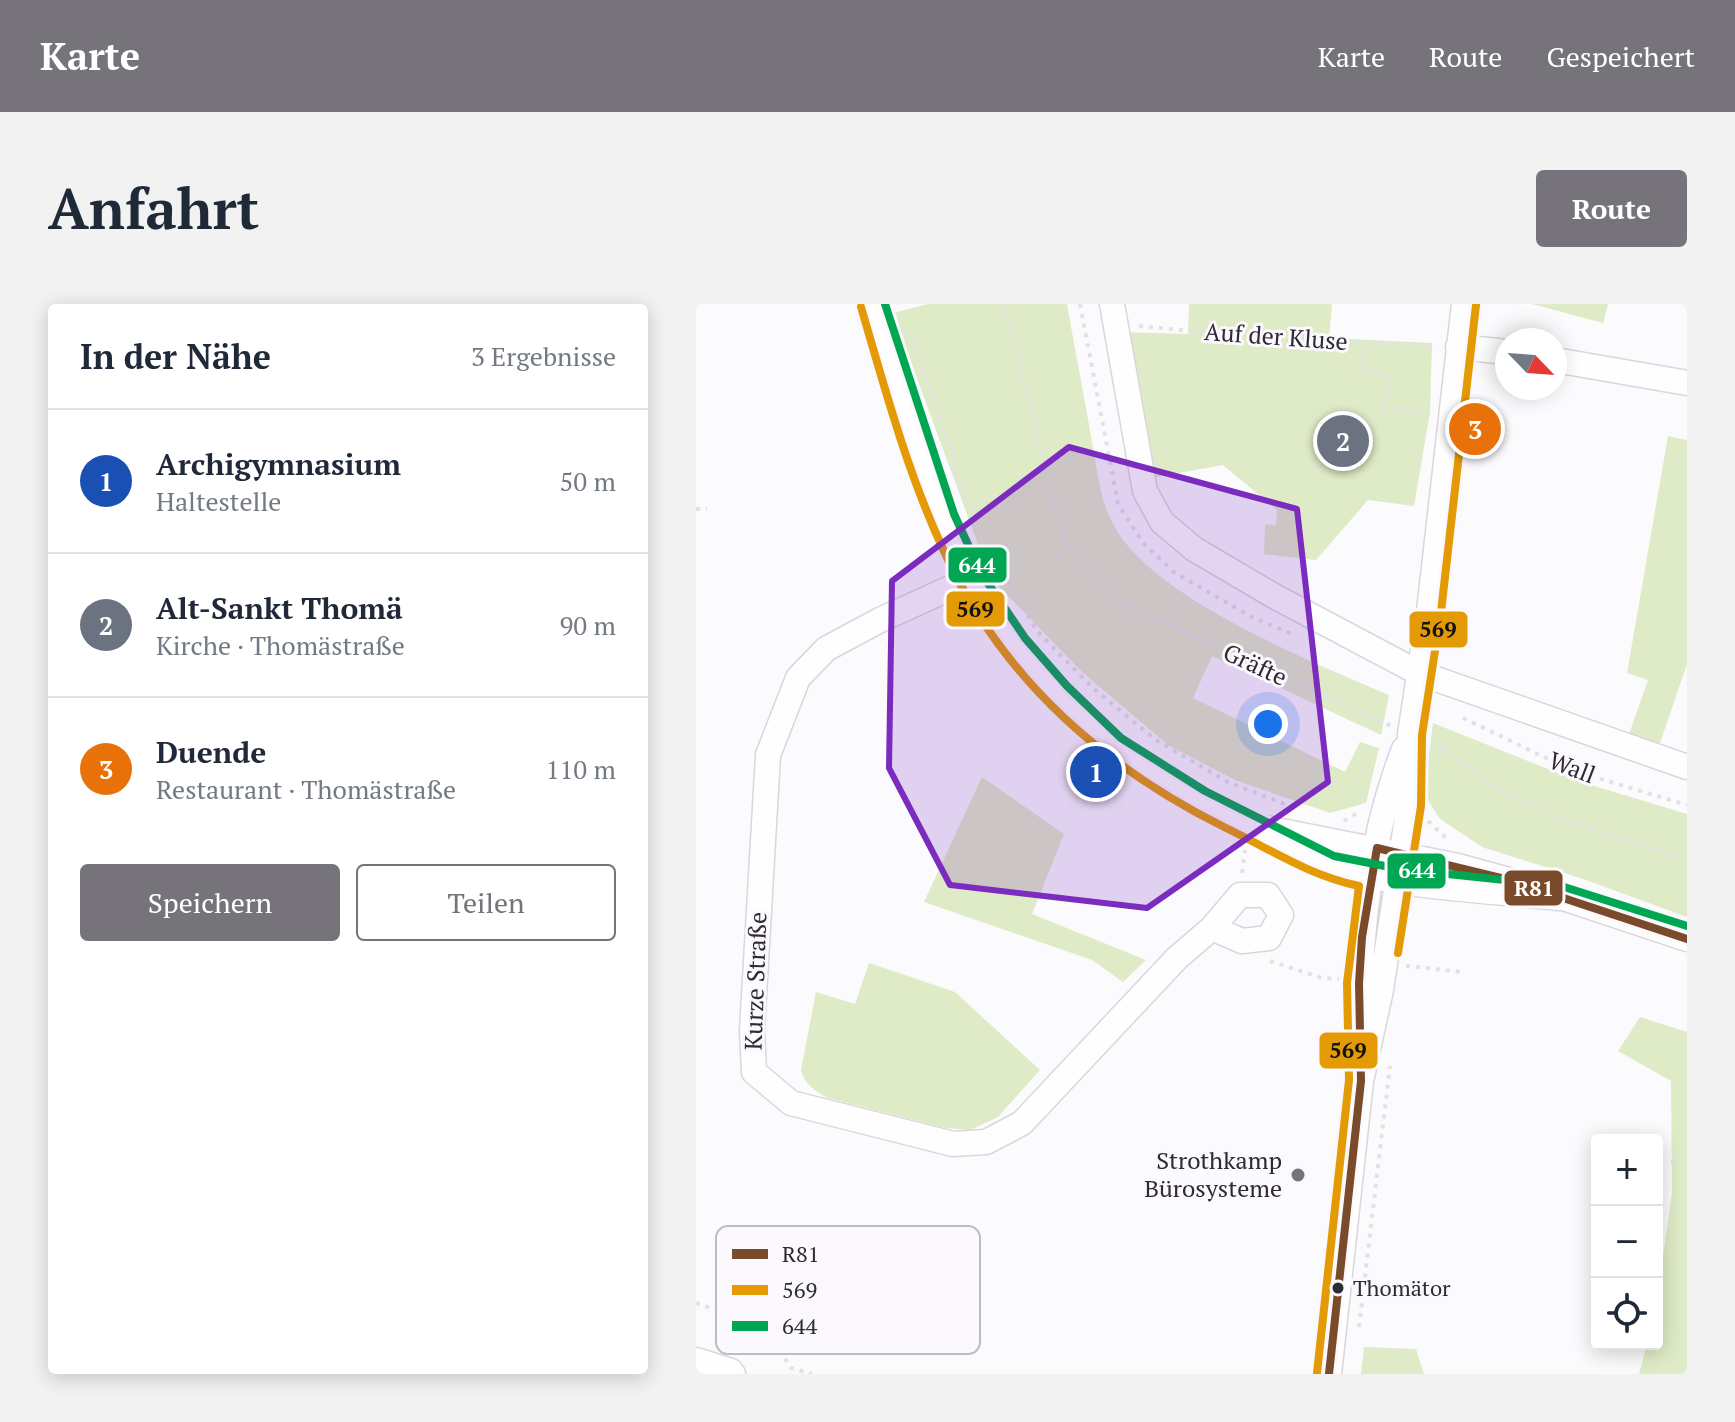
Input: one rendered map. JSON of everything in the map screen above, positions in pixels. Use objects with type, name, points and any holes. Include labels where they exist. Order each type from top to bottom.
[{"type":"street","points":[[872,304],[943,518],[970,579],[1015,645],[1058,694],[1113,747],[1199,802],[1314,861],[1398,881],[1559,898]]},
{"type":"street","points":[[1329,1374],[1361,1081],[1381,990],[1409,804],[1410,734],[1429,611],[1448,347],[1464,304]]},
{"type":"street","points":[[1114,314],[1145,491],[1162,522],[1194,549],[1305,613],[1419,673],[1687,767]]},
{"type":"street","points":[[1448,347],[1495,351]]},
{"type":"street","points":[[1567,362],[1687,383]]},
{"type":"street","name":"Kurze Straße","points":[[970,579],[880,620],[826,649],[798,678],[768,755],[752,1031],[754,1072],[791,1103],[953,1144],[986,1142],[1022,1123],[1177,958],[1212,928],[1240,895]]},
{"type":"street","points":[[1361,1081],[1359,983],[1362,937],[1389,789],[1410,734]]},
{"type":"street","points":[[1247,824],[1335,830],[1377,848],[1509,880],[1687,939]]},
{"type":"street","points":[[1212,928],[1242,941],[1269,938],[1281,915],[1268,895],[1240,895]]},
{"type":"street","points":[[696,1360],[733,1374]]},
{"type":"path","name":"Gräfte","points":[[1004,304],[1063,537],[1091,575],[1129,606],[1448,750],[1507,794],[1623,840],[1687,858]]},
{"type":"path","name":"Auf der Kluse","points":[[1114,314],[1364,344],[1448,347]]},
{"type":"path","points":[[902,330],[912,340],[953,453],[955,473],[997,562],[1037,631],[1093,688],[1156,740],[1228,782],[1309,814]]},
{"type":"path","points":[[1364,344],[1359,372],[1385,374],[1388,378],[1382,409],[1430,412]]},
{"type":"path","points":[[696,509],[707,509]]},
{"type":"path","name":"Wall","points":[[1463,718],[1571,770],[1687,805]]},
{"type":"path","points":[[1240,895],[1247,824]]},
{"type":"path","points":[[1242,941],[1261,957],[1278,965],[1322,978],[1345,980]]},
{"type":"path","points":[[1387,941],[1406,944],[1403,966],[1463,972]]},
{"type":"path","points":[[1359,1330],[1390,1060]]},
{"type":"path","points":[[1671,1162],[1687,1163]]},
{"type":"path","points":[[696,1303],[716,1310]]},
{"type":"path","points":[[782,1354],[791,1368],[812,1374]]},
{"type":"path","points":[[786,1374],[791,1368]]},
{"type":"highlighted area","points":[[1069,447],[1297,509],[1328,782],[1147,908],[950,885],[889,768],[892,581]]},
{"type":"green space","points":[[928,304],[1067,304],[1102,495],[1113,524],[1133,551],[1161,577],[1237,625],[1389,695],[1381,735],[1212,656],[1193,698],[1345,772],[1360,742],[1379,748],[1366,803],[1330,813],[1235,780],[1168,745],[1081,671],[990,577],[893,313]]},
{"type":"green space","points":[[1189,304],[1332,304],[1329,338],[1432,343],[1430,412],[1414,506],[1368,500],[1316,560],[1264,554],[1265,524],[1276,525],[1277,510],[1223,465],[1151,478],[1122,332],[1188,334]]},
{"type":"green space","points":[[1532,304],[1608,304],[1603,323]]},
{"type":"green space","points":[[1668,436],[1687,440],[1687,664],[1659,746],[1629,734],[1648,680],[1627,673]]},
{"type":"green space","points":[[1433,723],[1578,781],[1687,814],[1687,917],[1482,847],[1440,819],[1424,794]]},
{"type":"green space","points":[[982,777],[1064,834],[1032,914],[1146,960],[1123,982],[1092,960],[924,902]]},
{"type":"green space","points":[[869,963],[955,992],[1040,1070],[998,1117],[970,1130],[945,1128],[828,1098],[819,1093],[808,1084],[801,1070],[816,992],[855,1004]]},
{"type":"green space","points":[[1640,1017],[1687,1032],[1687,1374],[1639,1374],[1645,1350],[1663,1350],[1663,1258],[1672,1192],[1671,1081],[1618,1051]]},
{"type":"green space","points":[[1364,1347],[1416,1349],[1424,1374],[1361,1374]]},
{"type":"transit line","name":"644","points":[[885,304],[954,514],[981,573],[1025,638],[1067,686],[1121,738],[1205,791],[1334,856],[1400,869],[1561,886],[1687,926]]},
{"type":"transit line","name":"569","points":[[1398,953],[1421,806],[1422,735],[1441,612],[1476,305]]},
{"type":"transit line","name":"569","points":[[861,307],[888,399],[930,520],[967,595],[994,638],[1025,678],[1059,714],[1097,746],[1180,804],[1307,869],[1359,886],[1347,983],[1349,1080],[1317,1373]]},
{"type":"transit line","name":"R81","points":[[1377,848],[1509,880],[1687,939]]},
{"type":"transit line","name":"R81","points":[[1329,1374],[1361,1081],[1359,983],[1362,937],[1377,848]]},
{"type":"place","name":"Duende","points":[[1475,429]]},
{"type":"place","name":"Alt-Sankt Thomä","points":[[1343,441]]},
{"type":"place","name":"Archigymnasium","points":[[1096,772]]},
{"type":"place","name":"Strothkamp Bürosysteme","points":[[1298,1175]]},
{"type":"place","name":"Thomätor","points":[[1338,1288]]}]
